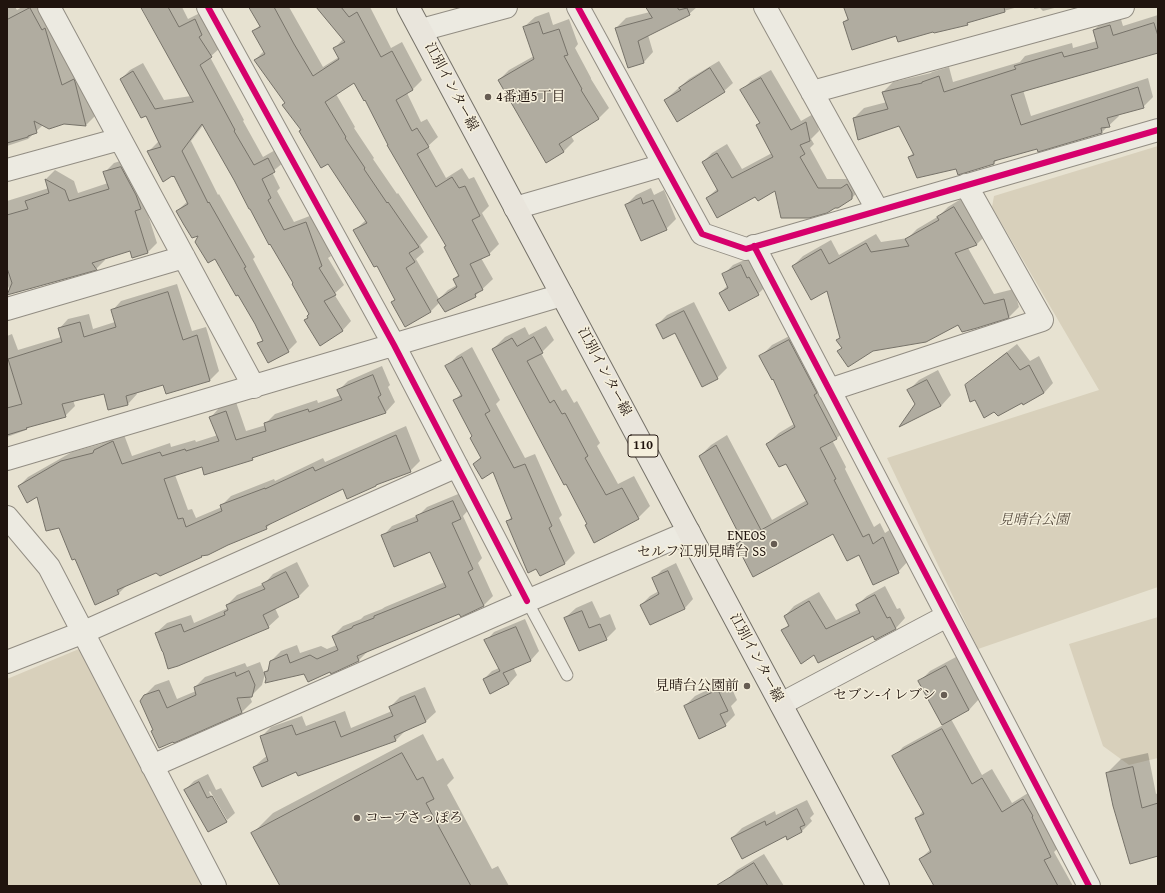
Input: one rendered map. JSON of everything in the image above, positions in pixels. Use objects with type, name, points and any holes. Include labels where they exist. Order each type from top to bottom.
[{"type":"main road","name":"江別インター線","points":[[408,7],[878,886]]},
{"type":"street","points":[[50,7],[254,387]]},
{"type":"street","points":[[208,7],[394,345],[527,601]]},
{"type":"street","points":[[421,30],[506,7]]},
{"type":"street","points":[[578,7],[702,234],[746,249],[1158,130]]},
{"type":"street","points":[[765,7],[878,211]]},
{"type":"street","points":[[812,92],[1123,7]]},
{"type":"street","points":[[7,170],[120,139]]},
{"type":"street","points":[[515,208],[664,165]]},
{"type":"street","points":[[829,390],[1042,320],[966,185]]},
{"type":"street","points":[[754,246],[1088,886]]},
{"type":"street","points":[[7,309],[184,257]]},
{"type":"street","points":[[7,459],[562,295]]},
{"type":"street","points":[[7,662],[84,632],[457,466]]},
{"type":"street","points":[[7,517],[50,567],[215,886]]},
{"type":"street","points":[[152,766],[527,601],[689,532]]},
{"type":"street","points":[[781,704],[947,616]]},
{"type":"lane","points":[[527,601],[567,675]]},
{"type":"green space","name":"見晴台公園","points":[[1158,146],[1158,587],[978,649],[887,458],[1099,390],[992,207],[994,196]]},
{"type":"green space","points":[[1158,617],[1158,758],[1129,765],[1103,746],[1069,644]]},
{"type":"green space","points":[[79,649],[203,886],[7,886],[7,679]]},
{"type":"building","points":[[141,7],[168,7],[179,27],[195,19],[202,35],[199,37],[212,57],[200,65],[235,130],[234,131],[254,165],[268,158],[275,172],[262,179],[271,198],[268,200],[284,230],[306,222],[322,266],[319,268],[336,295],[324,301],[343,331],[320,346],[304,320],[308,318],[307,316],[309,314],[292,284],[293,283],[270,244],[269,245],[202,124],[182,151],[208,203],[209,202],[246,267],[244,268],[289,352],[268,363],[257,343],[263,341],[238,295],[236,296],[215,259],[208,263],[195,242],[198,236],[192,238],[176,211],[188,204],[174,176],[163,182],[147,151],[161,147],[146,116],[141,118],[120,79],[133,71],[155,109],[193,102]]},
{"type":"building","points":[[249,7],[274,7],[313,76],[339,59],[333,48],[345,42],[316,7],[341,7],[349,17],[357,12],[381,57],[392,51],[413,90],[396,100],[412,131],[417,128],[429,147],[417,154],[436,187],[452,177],[459,188],[465,186],[480,216],[472,220],[490,255],[470,264],[483,290],[475,294],[476,297],[445,312],[437,300],[457,287],[453,279],[459,276],[444,247],[446,246],[387,145],[365,100],[364,101],[354,83],[325,102],[346,137],[345,138],[365,168],[364,169],[419,247],[409,253],[415,262],[406,268],[431,312],[405,327],[391,302],[395,300],[377,266],[374,267],[353,230],[367,223],[328,164],[321,168],[299,131],[301,130],[282,105],[285,103],[254,60],[265,54],[252,31],[260,27]]},
{"type":"building","points":[[646,7],[677,7],[679,10],[687,8],[690,15],[638,41],[644,63],[628,68],[615,28],[652,18]]},
{"type":"building","points":[[844,7],[1004,7],[1005,12],[967,23],[968,25],[933,32],[898,42],[896,36],[852,50],[843,22],[848,20]]},
{"type":"building","points":[[30,8],[42,30],[45,28],[62,85],[74,79],[86,126],[64,124],[49,129],[34,121],[37,133],[7,143],[7,20]]},
{"type":"building","points":[[539,22],[543,34],[559,29],[568,55],[564,56],[582,89],[581,90],[599,119],[559,144],[564,152],[546,163],[498,80],[534,59],[523,27]]},
{"type":"building","points":[[1154,23],[1158,36],[1158,53],[1011,95],[1021,125],[1138,87],[1144,108],[1107,118],[1110,127],[1101,128],[1102,133],[1038,152],[1037,149],[994,161],[994,164],[958,175],[956,169],[917,178],[908,157],[914,155],[899,126],[858,140],[853,118],[888,109],[882,92],[922,83],[939,76],[944,92],[1016,69],[1014,66],[1062,52],[1064,57],[1098,48],[1093,30],[1110,25],[1113,35]]},
{"type":"building","points":[[710,68],[725,92],[677,122],[664,100],[681,90],[679,88]]},
{"type":"building","points":[[761,78],[791,130],[806,122],[810,141],[800,145],[805,154],[800,157],[818,188],[841,188],[847,184],[852,193],[852,199],[827,213],[809,218],[781,218],[775,191],[758,201],[755,197],[717,218],[706,198],[718,191],[702,162],[717,153],[732,178],[773,157],[756,125],[760,123],[740,90]]},
{"type":"building","points":[[121,167],[136,195],[141,209],[135,211],[148,253],[132,258],[130,251],[92,263],[97,270],[7,295],[12,283],[7,268],[7,215],[28,209],[25,201],[49,193],[45,179],[65,190],[69,201],[109,189],[103,172]]},
{"type":"building","points":[[641,198],[643,204],[653,200],[667,230],[641,241],[625,205]]},
{"type":"building","points":[[954,207],[977,245],[955,253],[984,304],[1004,299],[1009,318],[962,332],[958,325],[926,342],[873,351],[848,367],[837,351],[842,348],[836,340],[840,338],[827,291],[811,300],[792,266],[821,249],[829,264],[866,243],[871,252],[909,246],[905,239],[939,220],[937,217]]},
{"type":"building","points":[[741,265],[747,278],[749,277],[759,295],[729,311],[719,293],[728,288],[722,274]]},
{"type":"building","points":[[168,292],[183,340],[197,335],[210,381],[166,394],[163,385],[126,396],[128,405],[108,410],[104,394],[62,404],[66,417],[7,435],[7,408],[22,404],[8,359],[62,342],[58,328],[80,322],[84,337],[116,327],[111,310]]},
{"type":"building","points":[[684,311],[718,379],[702,387],[675,333],[663,339],[656,325]]},
{"type":"building","points":[[534,337],[543,353],[527,361],[550,403],[554,400],[562,414],[565,413],[588,456],[585,458],[606,495],[622,488],[639,519],[594,543],[585,525],[587,524],[566,484],[564,485],[492,349],[512,338],[517,346]]},
{"type":"building","points":[[789,340],[817,393],[814,395],[837,439],[820,448],[836,479],[834,480],[863,537],[869,534],[873,544],[883,537],[899,573],[873,585],[859,555],[847,561],[833,534],[753,577],[736,544],[742,540],[699,456],[716,445],[761,530],[808,504],[786,464],[779,467],[766,444],[795,427],[773,379],[772,380],[759,356]]},
{"type":"building","points":[[1007,353],[1020,370],[1029,365],[1044,393],[1023,405],[1022,403],[998,416],[994,412],[984,418],[975,400],[970,402],[965,385]]},
{"type":"building","points":[[462,357],[490,411],[485,414],[514,468],[525,464],[552,526],[549,528],[565,564],[540,576],[536,569],[528,573],[506,521],[512,519],[493,472],[482,479],[473,464],[481,458],[470,438],[472,436],[453,400],[462,396],[445,366]]},
{"type":"building","points":[[373,375],[381,395],[378,397],[386,413],[252,458],[253,460],[204,475],[202,467],[164,479],[178,519],[183,518],[186,527],[222,511],[220,505],[265,489],[313,467],[315,471],[396,435],[411,472],[376,485],[347,499],[343,489],[266,526],[267,529],[208,555],[201,556],[202,557],[160,576],[156,573],[117,590],[119,594],[95,605],[75,559],[72,560],[59,528],[46,531],[37,497],[27,503],[18,486],[61,461],[93,453],[94,450],[113,441],[122,464],[160,452],[162,456],[185,449],[186,451],[219,441],[209,417],[226,411],[236,440],[266,431],[264,423],[308,409],[309,412],[342,400],[337,390]]},
{"type":"building","points":[[927,380],[941,406],[899,427],[915,404],[907,390]]},
{"type":"building","points":[[453,501],[461,519],[452,523],[473,569],[468,572],[484,606],[461,617],[459,614],[357,656],[359,661],[331,674],[330,672],[308,682],[304,674],[265,683],[266,679],[264,672],[268,671],[270,661],[287,654],[290,663],[310,655],[317,659],[338,650],[332,636],[374,618],[374,616],[446,587],[430,552],[394,567],[381,535],[418,521],[416,516]]},
{"type":"building","points":[[668,571],[685,609],[650,625],[640,605],[659,594],[652,578]]},
{"type":"building","points":[[286,572],[299,597],[263,615],[269,628],[168,669],[155,633],[181,624],[184,632],[225,615],[224,612],[228,610],[226,605],[265,589],[262,584]]},
{"type":"building","points":[[875,595],[887,618],[890,617],[896,629],[875,640],[873,636],[818,663],[814,655],[801,664],[781,630],[789,626],[784,616],[809,601],[826,629],[860,613],[856,605]]},
{"type":"building","points":[[582,611],[589,628],[600,624],[607,640],[579,651],[564,618]]},
{"type":"building","points":[[516,627],[531,661],[503,673],[509,684],[490,694],[483,679],[500,671],[484,640]]},
{"type":"building","points":[[946,666],[969,710],[942,725],[918,681]]},
{"type":"building","points":[[249,671],[255,685],[252,697],[237,698],[242,713],[174,743],[173,742],[159,748],[140,701],[144,695],[159,690],[167,708],[196,695],[194,687],[235,672],[236,676]]},
{"type":"building","points":[[718,690],[728,711],[720,714],[726,726],[699,739],[684,706]]},
{"type":"building","points":[[415,696],[426,722],[394,736],[396,741],[298,776],[296,772],[262,787],[253,767],[268,761],[260,736],[292,725],[296,735],[335,721],[341,737],[393,716],[389,707]]},
{"type":"building","points":[[942,729],[972,784],[982,778],[1002,812],[1023,799],[1033,816],[1032,817],[1051,857],[1044,860],[1058,886],[934,886],[919,859],[931,852],[915,818],[924,814],[892,756]]},
{"type":"building","name":"コープさっぽろ","points":[[402,753],[417,780],[423,777],[434,799],[426,803],[471,886],[280,886],[251,833]]},
{"type":"building","points":[[1133,767],[1142,808],[1158,803],[1158,856],[1130,864],[1113,806],[1106,773]]},
{"type":"building","points":[[199,782],[207,798],[212,796],[227,822],[208,832],[184,790]]},
{"type":"building","points":[[797,809],[805,825],[800,827],[802,832],[787,840],[786,836],[742,859],[731,838],[765,821],[766,825]]},
{"type":"building","points":[[754,863],[768,886],[716,886]]},
{"type":"cycle path","points":[[208,7],[394,345],[527,601]]},
{"type":"cycle path","points":[[578,7],[702,234],[746,249],[1158,130]]},
{"type":"cycle path","points":[[754,246],[1089,886]]},
{"type":"place","name":"4番通5丁目","points":[[488,97]]},
{"type":"place","name":"ENEOS セルフ江別見晴台 SS","points":[[774,544]]},
{"type":"place","name":"見晴台公園前","points":[[747,686]]},
{"type":"place","name":"セブン-イレブン","points":[[944,695]]},
{"type":"place","name":"コープさっぽろ","points":[[357,818]]}]
